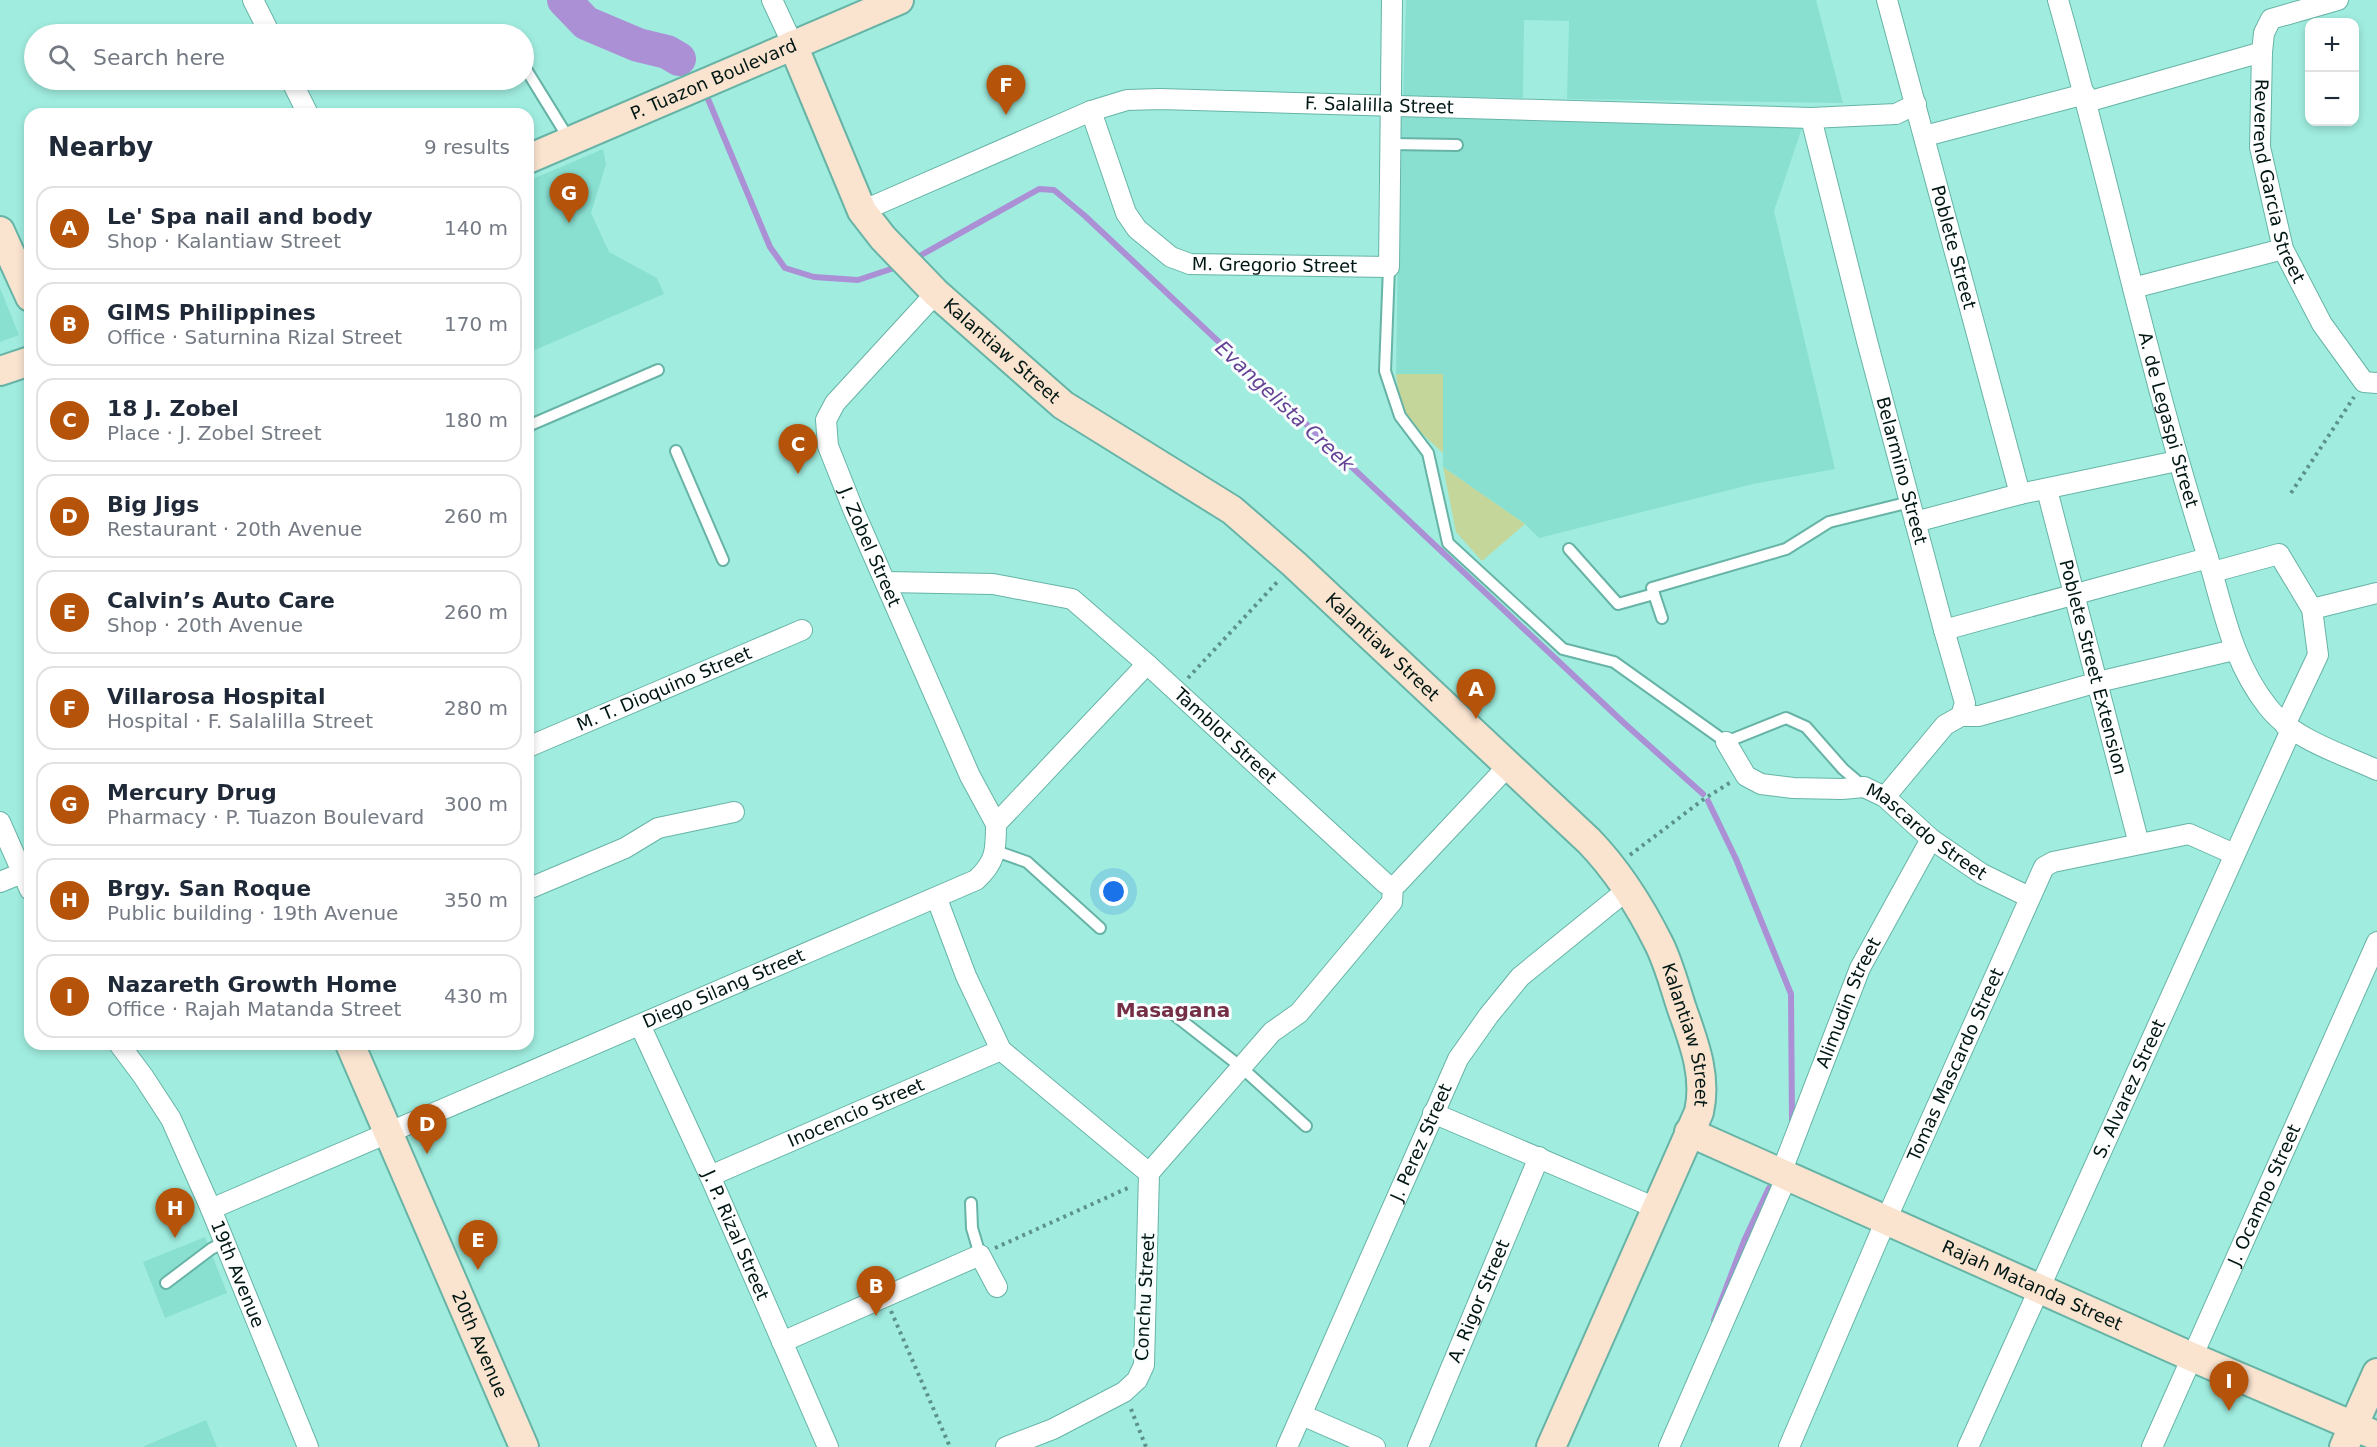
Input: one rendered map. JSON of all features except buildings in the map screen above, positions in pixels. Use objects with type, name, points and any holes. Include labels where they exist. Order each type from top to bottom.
[{"type":"street","points":[[253,0],[265,24]]},
{"type":"street","name":"Kalantiaw Street","points":[[772,0],[793,45],[861,211],[883,238],[936,292],[1063,405],[1232,510],[1294,564],[1590,841],[1620,879],[1660,945],[1695,1046],[1702,1081],[1702,1098],[1551,1447]]},
{"type":"street","name":"P. Tuazon Boulevard","points":[[534,156],[899,0]]},
{"type":"street","points":[[1389,267],[1389,106],[1392,0]]},
{"type":"street","name":"Poblete Street","points":[[1887,0],[2020,494]]},
{"type":"street","name":"A. de Legaspi Street","points":[[2058,0],[2086,98],[2177,461],[2234,650],[2262,698],[2288,727],[2377,770]]},
{"type":"street","name":"Reverend Garcia Street","points":[[2338,0],[2271,19],[2264,33],[2262,52],[2260,147],[2283,249],[2322,324],[2371,382]]},
{"type":"street","points":[[1925,136],[2086,98],[2262,52]]},
{"type":"street","points":[[296,90],[305,108]]},
{"type":"street","name":"F. Salalilla Street","points":[[861,211],[1091,111],[1127,100],[1161,99],[1810,118],[1896,114],[1916,104]]},
{"type":"street","name":"M. Gregorio Street","points":[[1091,111],[1126,213],[1137,229],[1171,257],[1190,264],[1389,267]]},
{"type":"street","name":"Belarmino Street","points":[[1810,118],[1915,522],[1965,703],[1961,716]]},
{"type":"street","points":[[1,234],[24,284]]},
{"type":"street","points":[[2133,288],[2283,249]]},
{"type":"street","name":"J. Zobel Street","points":[[936,292],[835,403],[826,420],[828,446],[853,509],[970,776],[996,824]]},
{"type":"street","points":[[0,371],[24,363]]},
{"type":"street","points":[[1915,522],[2020,494],[2177,461]]},
{"type":"street","name":"Poblete Street Extension","points":[[2047,490],[2139,844]]},
{"type":"street","points":[[1944,630],[2075,594],[2210,565],[2278,554],[2312,609],[2377,593]]},
{"type":"street","name":"Tamblot Street","points":[[886,582],[993,584],[1072,599],[1147,664],[1386,884],[1393,885]]},
{"type":"street","name":"S. Alvarez Street","points":[[1968,1447],[2041,1290],[2234,854],[2318,655],[2312,609]]},
{"type":"street","name":"M. T. Dioquino Street","points":[[534,744],[802,630]]},
{"type":"street","points":[[1885,797],[1946,725],[1961,716],[1979,716],[2098,682],[2234,650]]},
{"type":"street","points":[[996,851],[996,824],[1147,664]]},
{"type":"street","points":[[1726,742],[1746,776]]},
{"type":"street","points":[[937,899],[966,976],[1001,1050],[1149,1176],[1272,1032],[1299,1013],[1392,902],[1393,885],[1398,883],[1508,766]]},
{"type":"street","name":"Mascardo Street","points":[[1746,776],[1761,784],[1793,788],[1864,787],[1885,797],[1931,839],[1982,874],[2029,897]]},
{"type":"street","points":[[534,886],[625,848],[658,828],[734,812]]},
{"type":"street","points":[[0,822],[24,877]]},
{"type":"street","name":"Tomas Mascardo Street","points":[[1789,1447],[1886,1220],[2029,897],[2048,863],[2189,834],[2234,854]]},
{"type":"street","name":"Alimudin Street","points":[[1669,1447],[1784,1174],[1860,968],[1931,839]]},
{"type":"street","name":"Diego Silang Street","points":[[211,1209],[386,1132],[937,899],[976,880],[988,868],[996,851]]},
{"type":"street","name":"J. Perez Street","points":[[1287,1447],[1458,1059],[1489,1015],[1520,977],[1620,879]]},
{"type":"street","points":[[0,882],[24,882]]},
{"type":"street","name":"J. Ocampo Street","points":[[2152,1447],[2377,942]]},
{"type":"street","name":"J. P. Rizal Street","points":[[640,1025],[710,1176],[828,1447]]},
{"type":"street","name":"19th Avenue","points":[[124,1050],[171,1119],[211,1209],[308,1447]]},
{"type":"street","name":"20th Avenue","points":[[352,1050],[524,1447]]},
{"type":"street","name":"Inocencio Street","points":[[710,1176],[1001,1050]]},
{"type":"street","points":[[1433,1113],[1656,1208]]},
{"type":"street","name":"Rajah Matanda Street","points":[[1689,1132],[2192,1357],[2358,1436]]},
{"type":"street","name":"A. Rigor Street","points":[[1418,1447],[1539,1157]]},
{"type":"street","name":"Conchu Street","points":[[1005,1447],[1053,1429],[1124,1392],[1137,1380],[1144,1365],[1149,1176]]},
{"type":"street","points":[[782,1342],[981,1255],[997,1287]]},
{"type":"street","points":[[2358,1436],[2377,1372]]},
{"type":"street","points":[[1302,1415],[1375,1447]]},
{"type":"lane","points":[[534,82],[571,141]]},
{"type":"lane","points":[[1389,144],[1457,146]]},
{"type":"lane","points":[[1389,267],[1385,371],[1400,416],[1428,453],[1448,543],[1563,649],[1614,662],[1726,742],[1786,718],[1806,727],[1843,769],[1864,787]]},
{"type":"lane","points":[[534,423],[658,370]]},
{"type":"lane","points":[[676,451],[723,560]]},
{"type":"lane","points":[[1662,618],[1652,588],[1786,549],[1829,522],[1910,502]]},
{"type":"lane","points":[[1569,549],[1618,604],[1654,594]]},
{"type":"lane","points":[[996,851],[1027,862],[1100,928]]},
{"type":"lane","points":[[1172,1013],[1241,1067],[1306,1126]]},
{"type":"lane","points":[[971,1203],[972,1228],[981,1255]]},
{"type":"lane","points":[[166,1283],[224,1242]]},
{"type":"path","points":[[2291,493],[2371,382]]},
{"type":"path","points":[[1176,691],[1294,564]]},
{"type":"path","points":[[1620,879],[1704,799],[1732,781],[1746,776]]},
{"type":"path","points":[[981,1255],[1149,1176]]},
{"type":"path","points":[[885,1297],[950,1447]]},
{"type":"path","points":[[1124,1392],[1146,1447]]},
{"type":"shaded area","points":[[1406,0],[1816,0],[1843,103],[1567,99],[1569,21],[1524,20],[1523,98],[1403,97]]},
{"type":"shaded area","points":[[1400,114],[1803,125],[1774,211],[1835,469],[1753,484],[1539,538],[1525,524],[1443,467],[1443,374],[1396,374]]},
{"type":"shaded area","points":[[603,149],[606,164],[591,213],[609,252],[657,278],[664,294],[534,350],[534,178]]},
{"type":"shaded area","points":[[0,288],[19,335],[0,342]]},
{"type":"shaded area","points":[[1396,374],[1443,374],[1443,453],[1410,420],[1401,401]]},
{"type":"shaded area","points":[[1443,467],[1525,524],[1482,561],[1456,532]]},
{"type":"shaded area","points":[[205,1237],[227,1293],[165,1318],[143,1262]]},
{"type":"shaded area","points":[[206,1420],[217,1447],[142,1447]]},
{"type":"waterway","name":"Evangelista Creek","points":[[564,0],[586,23],[638,45],[667,52],[679,59]]},
{"type":"waterway","points":[[708,99],[770,247],[785,268],[814,277],[858,280],[897,267]]},
{"type":"waterway","name":"Evangelista Creek","points":[[923,254],[1039,189],[1054,190],[1085,216],[1624,723],[1703,794]]},
{"type":"waterway","points":[[1708,801],[1736,859],[1791,994],[1792,1123]]},
{"type":"waterway","points":[[1714,1320],[1744,1241],[1769,1188]]},
{"type":"place","name":"Villarosa Hospital","points":[[1006,115]]},
{"type":"place","name":"Mercury Drug","points":[[569,223]]},
{"type":"place","name":"18 J. Zobel","points":[[798,474]]},
{"type":"place","name":"Le' Spa nail and body","points":[[1476,719]]},
{"type":"place","name":"Big Jigs","points":[[427,1154]]},
{"type":"place","name":"Brgy. San Roque","points":[[175,1238]]},
{"type":"place","name":"Calvin’s Auto Care","points":[[478,1270]]},
{"type":"place","name":"GIMS Philippines","points":[[876,1316]]},
{"type":"place","name":"Nazareth Growth Home","points":[[2229,1411]]},
{"type":"district","name":"Masagana","points":[[1173,1010]]}]
